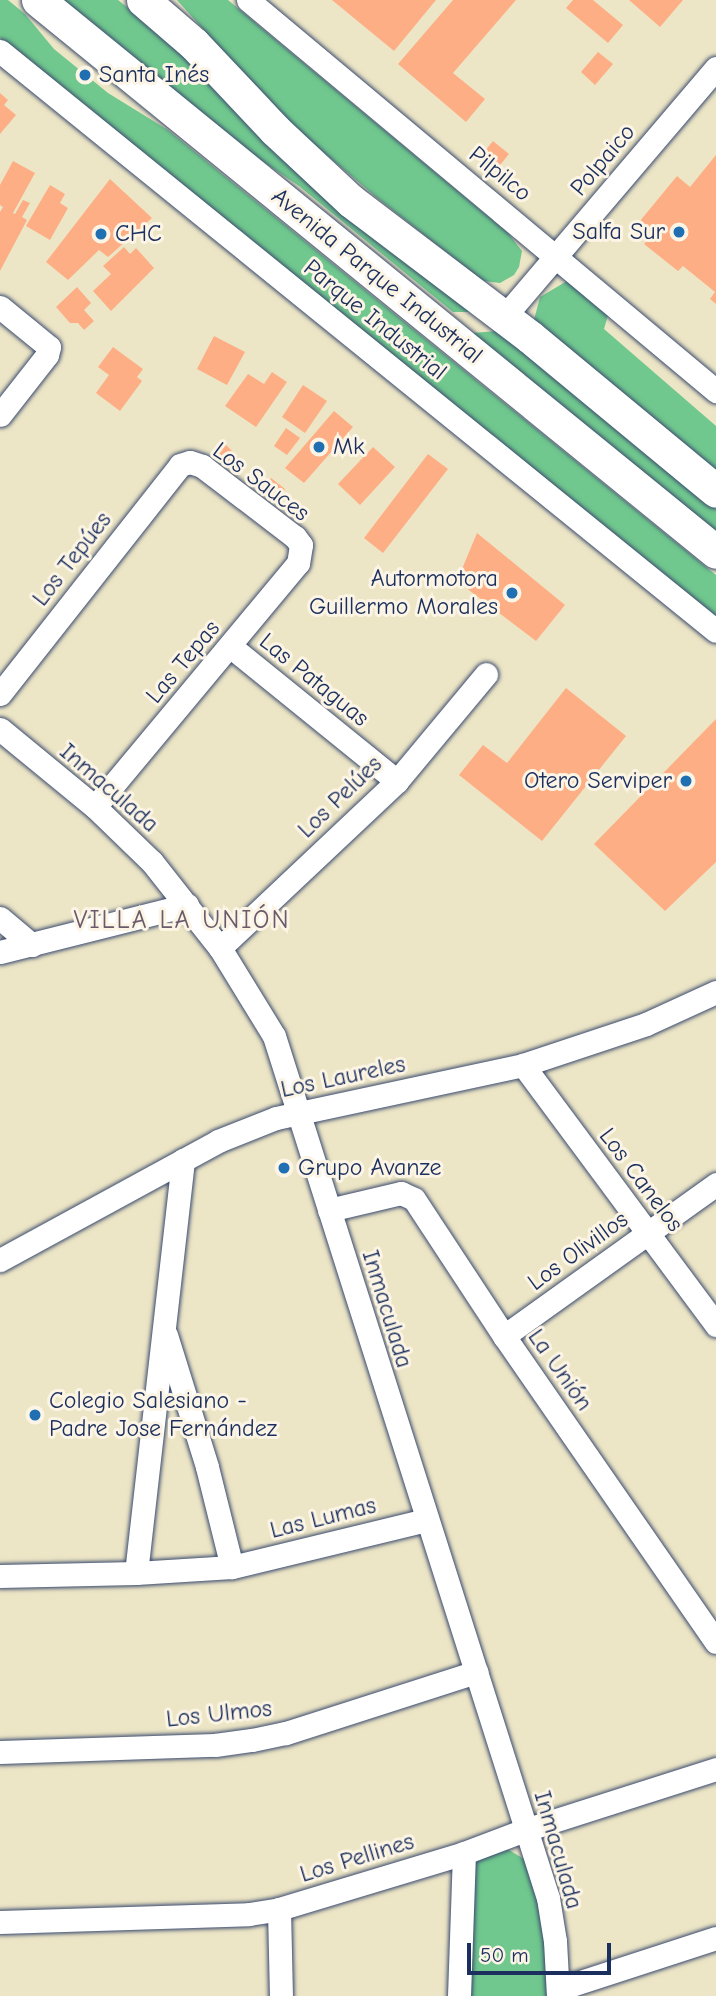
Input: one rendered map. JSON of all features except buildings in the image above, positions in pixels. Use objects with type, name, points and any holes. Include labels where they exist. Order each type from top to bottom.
[{"type":"highway","name":"Avenida Parque Industrial","points":[[38,0],[716,552]]},
{"type":"highway","name":"Avenida Parque Industrial","points":[[143,0],[194,44],[249,104],[331,184],[504,317],[716,491]]},
{"type":"highway","points":[[398,294],[431,312],[449,317],[486,320],[504,317]]},
{"type":"street","name":"Pilpilco","points":[[248,0],[716,391]]},
{"type":"street","name":"Parque Industrial","points":[[0,51],[716,631]]},
{"type":"street","name":"Polpaico","points":[[504,317],[716,68]]},
{"type":"street","points":[[0,307],[49,347],[47,355],[0,415]]},
{"type":"street","name":"Los Sauces","points":[[190,462],[202,466],[295,537],[301,545]]},
{"type":"street","name":"Los Tepúes","points":[[0,694],[180,465],[190,462]]},
{"type":"street","name":"Las Tepas","points":[[95,807],[298,563],[301,545]]},
{"type":"street","name":"Las Pataguas","points":[[230,646],[397,781]]},
{"type":"street","name":"Los Pelúes","points":[[220,948],[397,781],[486,674]]},
{"type":"street","name":"Inmaculada","points":[[0,729],[138,846],[220,948],[274,1036],[548,1898],[555,1941],[558,1992]]},
{"type":"street","points":[[0,952],[187,905]]},
{"type":"street","points":[[0,918],[32,945]]},
{"type":"street","name":"Los Laureles","points":[[0,1261],[183,1160],[276,1118],[523,1065],[646,1024],[716,992]]},
{"type":"street","name":"Los Canelos","points":[[523,1065],[716,1325]]},
{"type":"street","points":[[136,1573],[183,1160]]},
{"type":"street","name":"Los Olivillos","points":[[504,1336],[716,1184]]},
{"type":"street","name":"La Unión","points":[[329,1210],[401,1193],[409,1195],[716,1642]]},
{"type":"street","points":[[163,1325],[207,1467],[232,1567]]},
{"type":"street","name":"Las Lumas","points":[[0,1576],[136,1573],[232,1567],[426,1520]]},
{"type":"street","name":"Los Ulmos","points":[[0,1752],[215,1745],[252,1740],[286,1733],[476,1672]]},
{"type":"street","name":"Los Pellines","points":[[0,1922],[249,1914],[279,1909],[464,1853],[525,1830],[716,1769]]},
{"type":"street","points":[[459,1996],[464,1853]]},
{"type":"street","points":[[279,1909],[281,1996]]},
{"type":"street","points":[[558,1992],[716,1938]]},
{"type":"green space","points":[[0,0],[8,0],[25,14],[54,49],[108,93],[168,130],[716,575],[716,616],[0,38]]},
{"type":"green space","points":[[61,0],[118,0],[169,40],[471,312],[453,312],[299,186],[259,159]]},
{"type":"green space","points":[[177,0],[228,0],[508,233],[522,251],[519,267],[514,275],[500,283],[483,281],[376,197],[281,116]]},
{"type":"green space","points":[[567,281],[608,315],[604,329],[716,426],[716,474],[534,320],[540,297]]},
{"type":"green space","points":[[498,331],[716,509],[716,537],[472,333]]},
{"type":"green space","points":[[501,1850],[509,1850],[524,1859],[543,1918],[548,1996],[468,1996],[472,1870],[476,1860]]},
{"type":"place","name":"Santa Inés","points":[[85,75]]},
{"type":"place","name":"Salfa Sur","points":[[679,232]]},
{"type":"place","name":"CHC","points":[[101,234]]},
{"type":"place","name":"Mk","points":[[319,447]]},
{"type":"place","name":"Autormotora Guillermo Morales","points":[[512,593]]},
{"type":"place","name":"Otero Serviper","points":[[686,781]]},
{"type":"place","name":"Grupo Avanze","points":[[284,1168]]},
{"type":"place","name":"Colegio Salesiano - Padre Jose Fernández","points":[[35,1415]]},
{"type":"district","name":"VILLA LA UNIÓN","points":[[182,921]]}]
